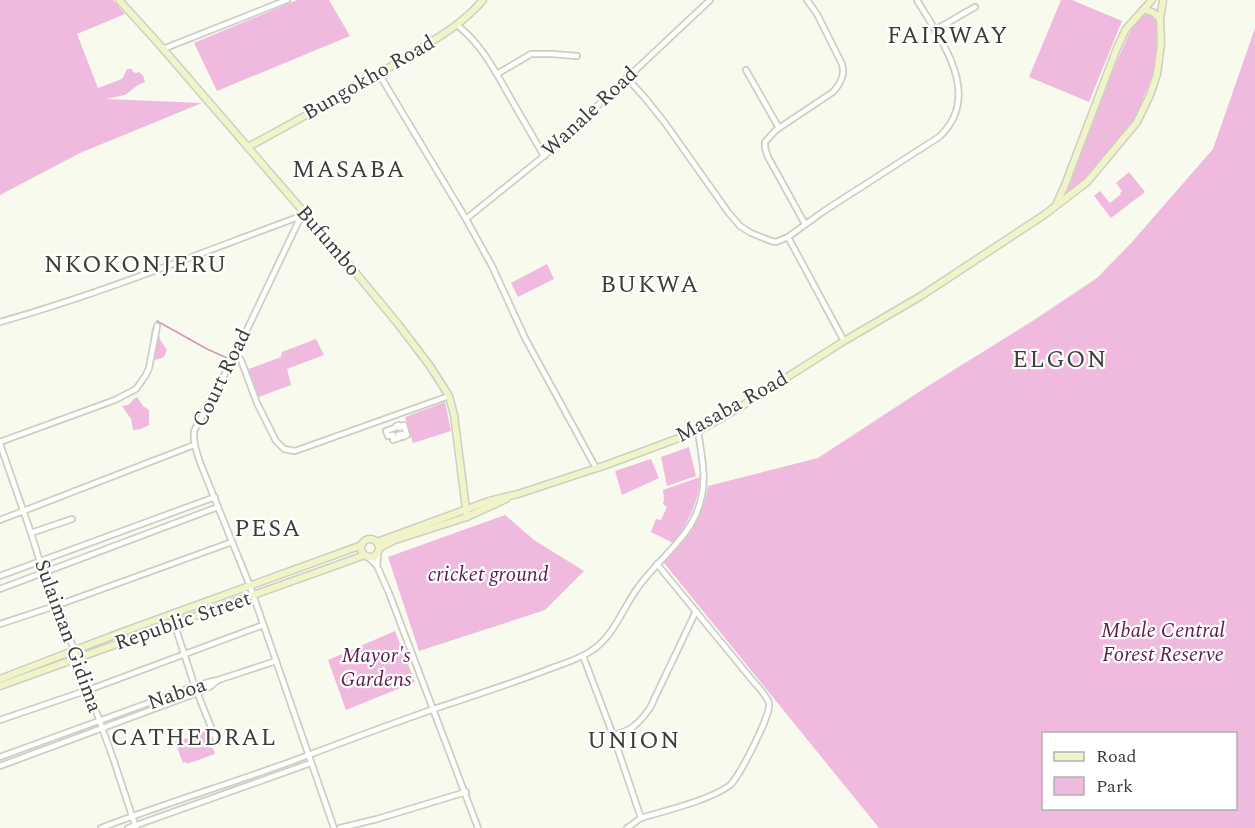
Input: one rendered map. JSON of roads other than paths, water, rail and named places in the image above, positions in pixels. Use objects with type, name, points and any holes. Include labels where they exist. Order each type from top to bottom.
[{"type":"street","name":"Bufumbo","points":[[119,0],[248,147],[302,214],[398,324],[430,366],[449,396],[454,415],[467,517]]},
{"type":"street","points":[[163,49],[287,0]]},
{"type":"street","name":"Bungokho Road","points":[[248,147],[379,74],[457,26],[483,0]]},
{"type":"street","name":"Wanale Road","points":[[466,219],[544,156],[710,0]]},
{"type":"street","points":[[805,224],[776,172],[765,148],[765,142],[779,128],[833,92],[842,79],[844,72],[842,64],[817,14],[807,0]]},
{"type":"street","points":[[627,78],[645,98],[740,226],[771,242],[776,242],[788,237],[948,129],[957,103],[959,86],[956,71],[917,0]]},
{"type":"street","points":[[1056,205],[1117,48],[1126,29],[1152,0]]},
{"type":"street","name":"Masaba Road","points":[[378,548],[465,509],[596,468],[698,431],[921,296],[1044,215],[1087,182],[1137,122],[1157,74],[1163,0]]},
{"type":"street","points":[[935,30],[975,7]]},
{"type":"street","points":[[1144,9],[1154,13],[1160,19]]},
{"type":"street","points":[[457,26],[474,39],[544,156]]},
{"type":"street","points":[[496,74],[531,54],[577,56]]},
{"type":"street","points":[[746,70],[779,128]]},
{"type":"street","points":[[379,74],[492,266],[525,338],[596,468]]},
{"type":"street","points":[[0,322],[108,288],[302,214]]},
{"type":"street","name":"Court Road","points":[[302,214],[235,355],[194,431],[194,445],[250,586],[334,828]]},
{"type":"street","points":[[788,237],[844,341]]},
{"type":"street","points":[[0,443],[115,400],[135,389],[146,375],[151,361],[157,326]]},
{"type":"street","points":[[235,355],[241,360],[257,403],[276,441],[284,449],[290,451],[296,451],[449,396]]},
{"type":"street","points":[[404,424],[407,435],[403,437],[402,434],[398,435],[399,438],[393,440],[393,435],[388,436],[386,431],[399,425],[400,428],[404,424]]},
{"type":"street","points":[[101,828],[530,676],[593,650],[607,637],[639,585],[690,526],[702,498],[703,468],[698,431]]},
{"type":"street","name":"Sulaiman Gidima","points":[[0,443],[135,827]]},
{"type":"street","points":[[0,520],[194,445]]},
{"type":"street","points":[[366,556],[375,556],[378,548],[395,540],[467,517],[518,494]]},
{"type":"street","points":[[0,576],[215,497]]},
{"type":"street","points":[[0,589],[218,507]]},
{"type":"street","points":[[31,533],[72,519]]},
{"type":"street","points":[[377,566],[378,548],[373,540],[369,539],[362,545],[363,552],[377,566],[404,630],[478,828]]},
{"type":"street","points":[[0,624],[232,542]]},
{"type":"street","name":"Republic Street","points":[[0,679],[362,545]]},
{"type":"street","name":"Republic Street","points":[[0,686],[366,556]]},
{"type":"street","points":[[627,828],[641,818],[710,796],[733,783],[760,733],[770,706],[657,564]]},
{"type":"street","points":[[613,735],[626,733],[640,722],[650,708],[696,611]]},
{"type":"street","points":[[174,623],[196,690],[217,742]]},
{"type":"street","points":[[0,720],[263,625]]},
{"type":"street","points":[[583,656],[641,818]]},
{"type":"street","name":"Naboa","points":[[0,757],[99,721],[211,686],[218,680],[276,661]]},
{"type":"street","name":"Naboa","points":[[0,766],[102,729],[196,690]]},
{"type":"street","points":[[128,828],[311,763]]},
{"type":"street","points":[[250,775],[253,784]]},
{"type":"street","points":[[340,828],[466,792]]},
{"type":"waterway","points":[[157,321],[227,358]]},
{"type":"district","name":"FAIRWAY","points":[[948,36]]},
{"type":"district","name":"MASABA","points":[[349,170]]},
{"type":"district","name":"NKOKONJERU","points":[[136,265]]},
{"type":"district","name":"BUKWA","points":[[650,285]]},
{"type":"district","name":"ELGON","points":[[1060,360]]},
{"type":"district","name":"PESA","points":[[268,529]]},
{"type":"district","name":"CATHEDRAL","points":[[194,738]]},
{"type":"district","name":"UNION","points":[[634,741]]},
{"type":"park label","name":"cricket ground","points":[[488,575]]},
{"type":"park label","name":"Mbale Central Forest Reserve","points":[[1163,643]]},
{"type":"park label","name":"Mayor's Gardens","points":[[376,668]]}]
